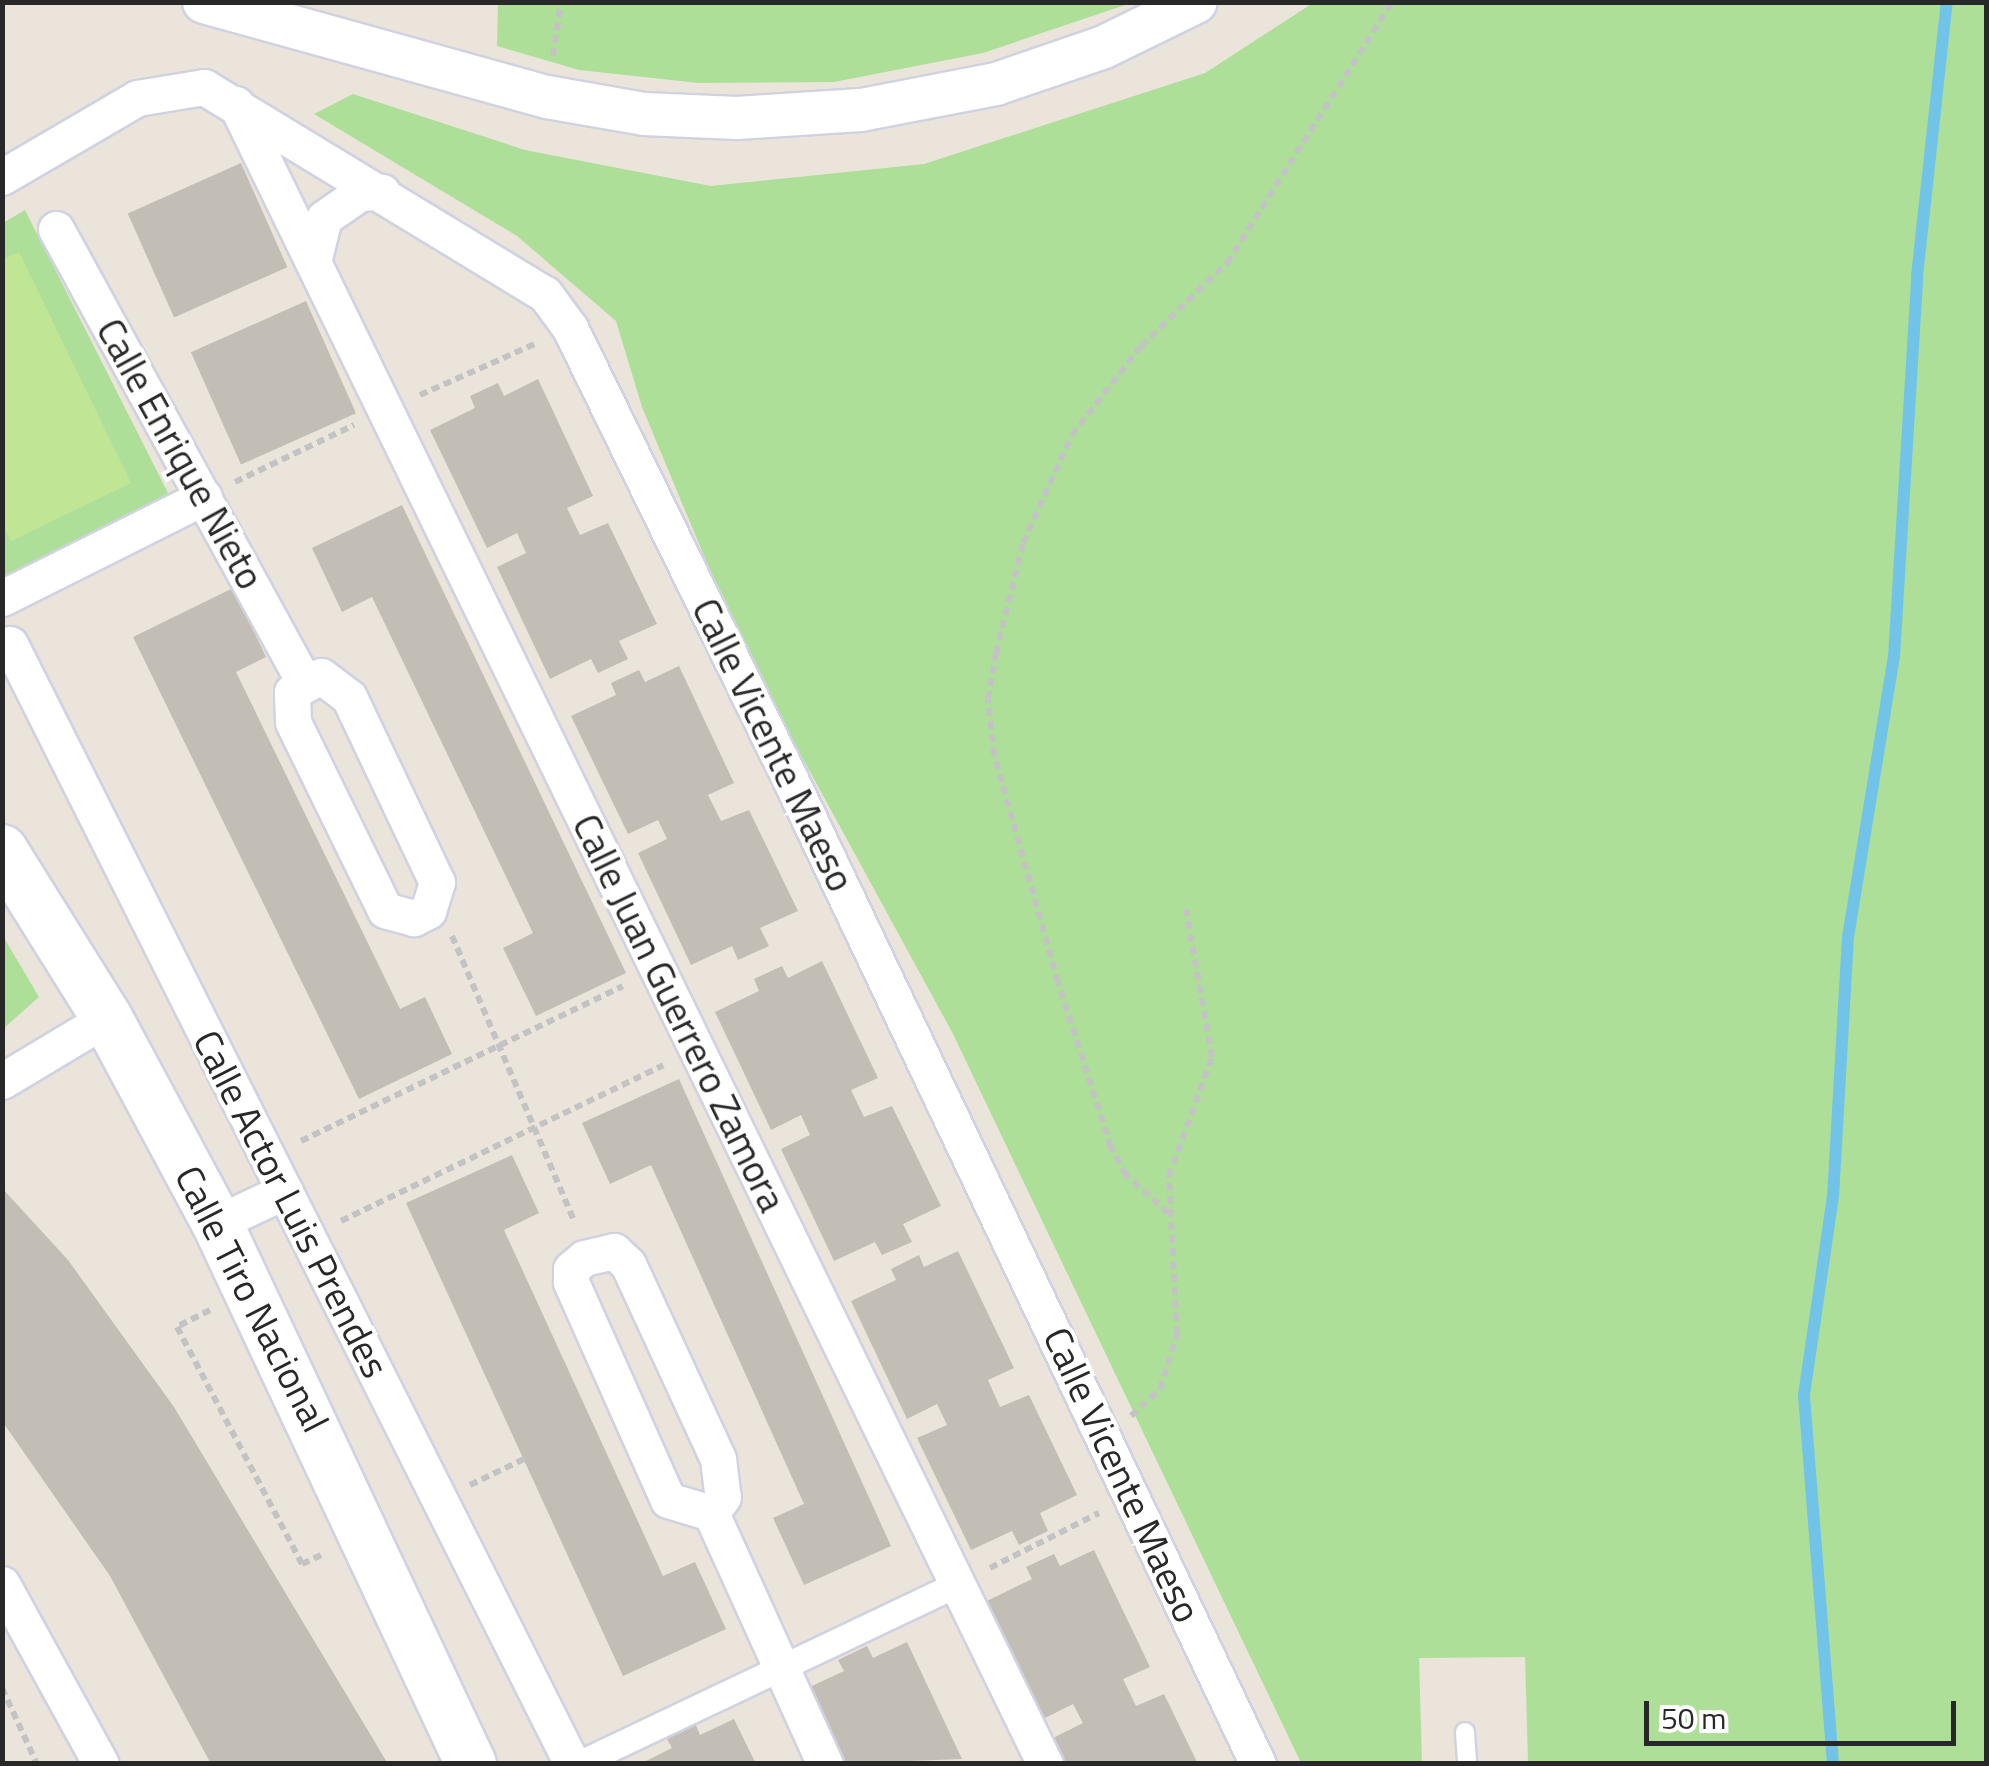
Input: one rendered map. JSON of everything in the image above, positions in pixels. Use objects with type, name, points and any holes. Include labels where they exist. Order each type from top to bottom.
[{"type":"main road","name":"Calle Tiro Nacional","points":[[2,850],[107,1018],[217,1223],[471,1764]]},
{"type":"street","points":[[204,2],[547,97],[644,114],[861,110],[996,84],[1104,47],[1196,2]]},
{"type":"street","name":"Calle Vicente Maeso","points":[[2,177],[137,98],[204,87],[545,294],[570,328],[1258,1764]]},
{"type":"street","name":"Calle Juan Guerrero Zamora","points":[[236,103],[1044,1764]]},
{"type":"street","points":[[313,262],[324,218],[360,192],[382,192]]},
{"type":"street","name":"Calle Enrique Nieto","points":[[56,229],[303,680]]},
{"type":"street","points":[[2,598],[204,497]]},
{"type":"street","name":"Calle Actor Luis Prendes","points":[[10,644],[575,1764]]},
{"type":"street","points":[[303,680],[338,682],[348,696],[436,882],[436,898],[414,918],[385,910],[293,722],[288,707],[303,680]]},
{"type":"street","points":[[2,1081],[107,1018]]},
{"type":"street","points":[[217,1223],[285,1191]]},
{"type":"street","points":[[711,1513],[722,1497],[718,1459],[628,1264],[614,1250],[590,1256],[571,1268],[571,1282],[660,1484],[668,1500],[711,1513],[825,1764]]},
{"type":"street","points":[[2,1584],[101,1764]]},
{"type":"street","points":[[575,1764],[957,1584]]},
{"type":"lane","points":[[2,1060],[65,1043]]},
{"type":"lane","points":[[1465,1732],[1467,1764]]},
{"type":"path","points":[[547,97],[561,2]]},
{"type":"path","points":[[1168,1213],[1126,1175],[1111,1146],[1058,982],[994,755],[988,699],[996,653],[1023,543],[1072,434],[1141,346],[1227,263],[1392,2]]},
{"type":"path","points":[[436,898],[590,1256]]},
{"type":"path","points":[[1102,1434],[1142,1409],[1169,1368],[1177,1300],[1168,1213],[1174,1151],[1212,1057],[1186,910]]},
{"type":"path","points":[[267,1157],[658,970]]},
{"type":"path","points":[[308,1238],[696,1050]]},
{"type":"path","points":[[250,1290],[178,1327],[302,1564]]},
{"type":"path","points":[[957,1584],[1132,1498]]},
{"type":"path","points":[[2,1688],[37,1764]]},
{"type":"green space","points":[[498,2],[1131,3],[983,53],[834,82],[699,83],[579,70],[497,46]]},
{"type":"green space","points":[[1313,3],[1986,3],[1986,1763],[1528,1762],[1525,1657],[1419,1658],[1422,1763],[1301,1763],[952,1032],[742,647],[642,407],[616,321],[517,236],[314,114],[353,94],[525,150],[711,186],[924,164],[1205,73]]},
{"type":"green space","points":[[25,210],[169,495],[3,582],[3,223]]},
{"type":"green space","points":[[19,252],[131,483],[11,541],[2,523],[2,260]]},
{"type":"green space","points":[[3,936],[39,997],[2,1029]]},
{"type":"building","points":[[241,163],[287,267],[174,318],[128,213]]},
{"type":"building","points":[[306,301],[356,413],[241,465],[191,352]]},
{"type":"building","points":[[538,379],[593,496],[567,508],[580,535],[608,523],[657,624],[619,641],[628,659],[598,673],[591,659],[550,679],[497,567],[526,553],[517,533],[487,548],[430,430],[475,408],[470,396],[498,383],[504,396]]},
{"type":"building","points":[[402,505],[626,973],[536,1016],[503,948],[533,933],[372,597],[342,612],[312,548]]},
{"type":"building","points":[[233,588],[266,657],[236,672],[400,1009],[425,997],[452,1054],[359,1099],[133,637]]},
{"type":"building","points":[[679,666],[734,783],[708,795],[721,821],[749,810],[798,911],[760,928],[769,946],[738,960],[732,946],[691,965],[638,853],[667,839],[658,820],[628,834],[571,716],[616,695],[611,683],[639,670],[645,682]]},
{"type":"building","points":[[822,961],[878,1078],[851,1090],[864,1117],[892,1106],[941,1206],[903,1224],[912,1242],[882,1255],[875,1242],[834,1261],[781,1149],[810,1135],[801,1115],[771,1130],[715,1012],[759,991],[754,979],[782,966],[788,978]]},
{"type":"building","points":[[679,1079],[891,1546],[804,1585],[773,1518],[804,1504],[651,1165],[610,1184],[582,1123]]},
{"type":"building","points":[[512,1155],[539,1213],[504,1230],[663,1576],[695,1562],[726,1629],[623,1676],[406,1203]]},
{"type":"building","points":[[2,1188],[68,1260],[174,1407],[388,1764],[211,1764],[110,1576],[2,1421]]},
{"type":"building","points":[[958,1251],[1014,1368],[988,1380],[1000,1407],[1029,1395],[1077,1495],[1040,1513],[1048,1531],[1019,1545],[1012,1531],[971,1550],[917,1438],[947,1425],[937,1404],[907,1419],[851,1301],[896,1280],[891,1269],[919,1255],[924,1267]]},
{"type":"building","points":[[1094,1550],[1150,1667],[1123,1679],[1136,1706],[1164,1694],[1198,1764],[1066,1764],[1053,1738],[1083,1723],[1073,1704],[1043,1719],[987,1601],[1032,1579],[1026,1567],[1054,1554],[1060,1566]]},
{"type":"building","points":[[907,1642],[962,1759],[833,1764],[799,1692],[844,1671],[838,1660],[867,1646],[873,1658]]},
{"type":"building","points":[[734,1719],[756,1764],[640,1764],[672,1748],[666,1737],[695,1723],[700,1735]]},
{"type":"waterway","points":[[1833,1764],[1804,1395],[1833,1197],[1848,937],[1894,657],[1917,276],[1947,2]]}]
